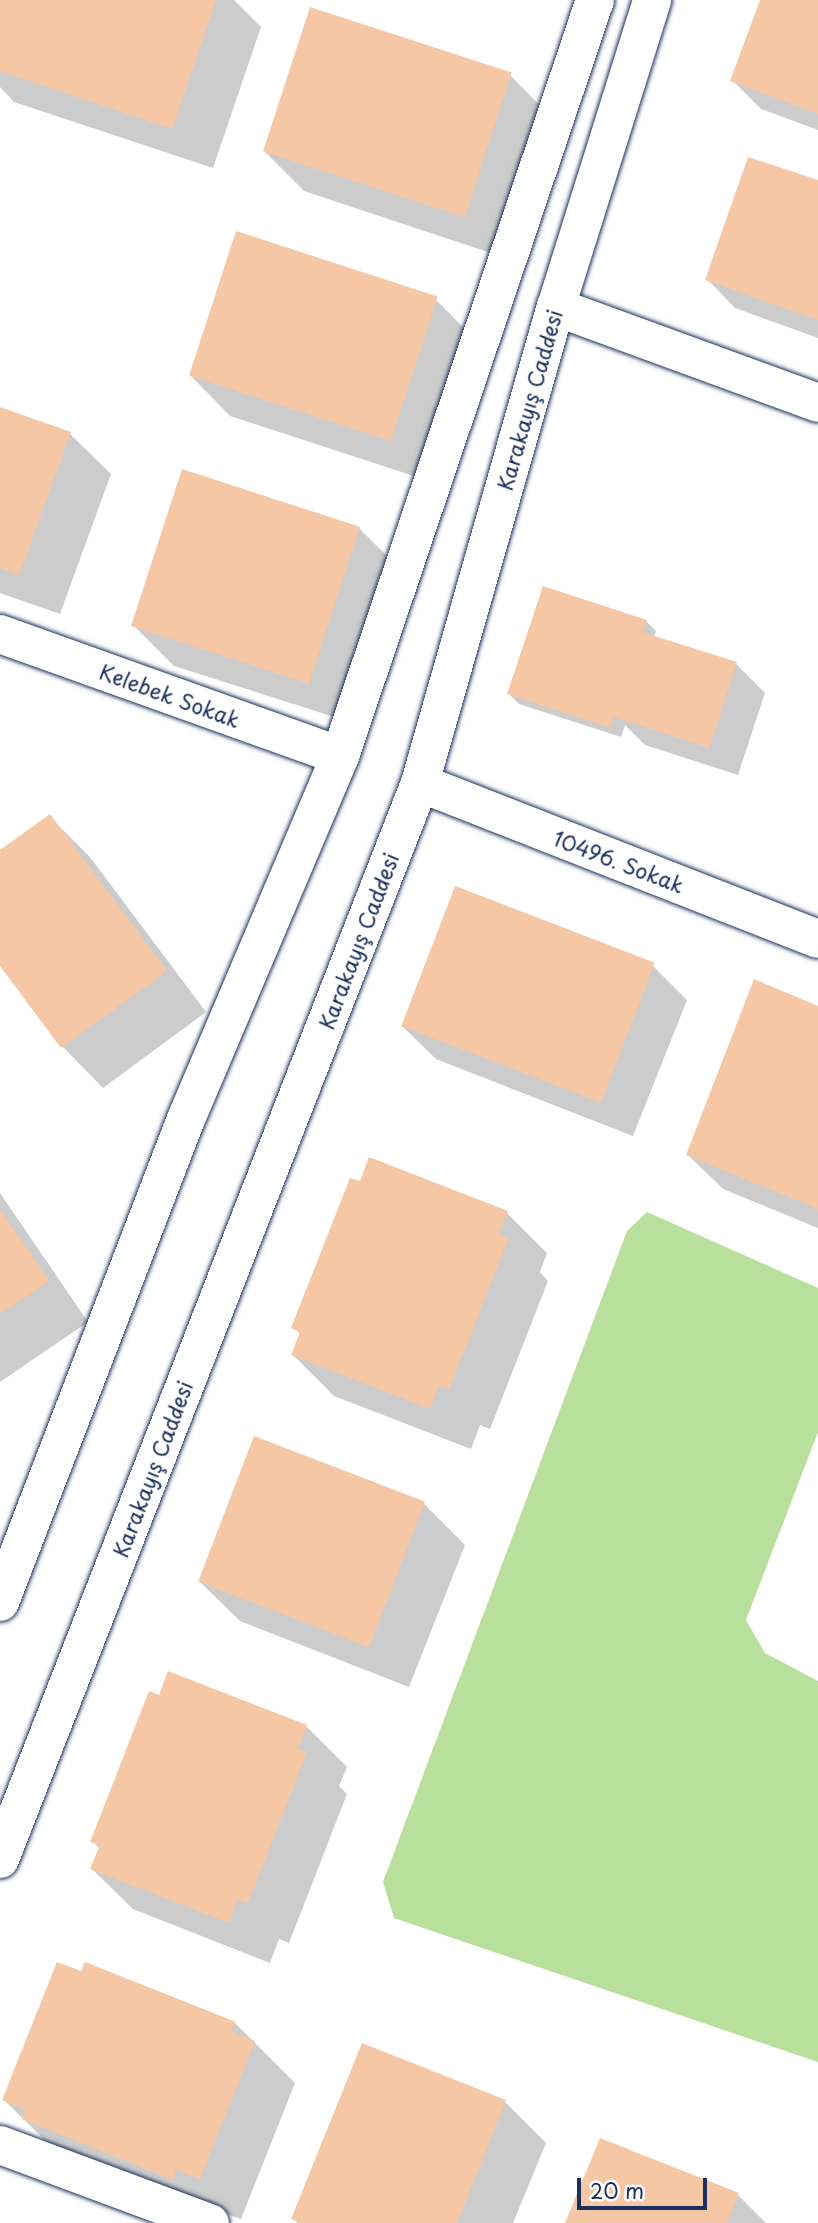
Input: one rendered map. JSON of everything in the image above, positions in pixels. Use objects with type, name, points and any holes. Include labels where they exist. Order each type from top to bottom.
[{"type":"main road","points":[[0,1601],[186,1119],[340,757],[595,0]]},
{"type":"main road","name":"Karakayış Caddesi","points":[[0,1859],[420,783],[556,307],[652,0]]},
{"type":"main road","points":[[556,307],[818,403]]},
{"type":"main road","name":"Kelebek Sokak","points":[[0,634],[340,757]]},
{"type":"main road","name":"10496. Sokak","points":[[420,783],[818,939]]},
{"type":"main road","points":[[0,2145],[210,2223]]},
{"type":"green space","points":[[647,1212],[818,1288],[818,1432],[746,1620],[765,1653],[818,1681],[818,2062],[394,1918],[383,1882],[627,1231]]},
{"type":"building","points":[[0,0],[216,0],[172,129],[0,71]]},
{"type":"building","points":[[760,0],[818,0],[818,114],[730,81]]},
{"type":"building","points":[[310,7],[512,73],[465,217],[263,152]]},
{"type":"building","points":[[748,157],[818,180],[818,320],[705,280]]},
{"type":"building","points":[[236,231],[438,297],[391,441],[189,376]]},
{"type":"building","points":[[0,407],[71,432],[19,575],[0,568]]},
{"type":"building","points":[[182,469],[360,527],[309,684],[131,626]]},
{"type":"building","points":[[543,586],[647,620],[642,632],[737,662],[709,748],[614,717],[611,728],[507,694]]},
{"type":"building","points":[[50,814],[167,971],[61,1048],[0,966],[0,850]]},
{"type":"building","points":[[455,886],[655,963],[601,1103],[401,1026]]},
{"type":"building","points":[[754,979],[818,1006],[818,1209],[686,1155]]},
{"type":"building","points":[[369,1157],[508,1211],[498,1235],[509,1238],[449,1389],[439,1386],[430,1409],[291,1355],[300,1332],[291,1328],[350,1178],[360,1181]]},
{"type":"building","points":[[0,1209],[49,1281],[0,1314]]},
{"type":"building","points":[[254,1436],[425,1502],[369,1647],[198,1582]]},
{"type":"building","points":[[168,1671],[307,1725],[298,1749],[307,1752],[248,1903],[238,1899],[229,1923],[90,1869],[100,1845],[90,1842],[149,1691],[159,1695]]},
{"type":"building","points":[[57,1962],[81,1971],[85,1962],[236,2022],[231,2031],[255,2041],[200,2179],[176,2170],[173,2180],[22,2119],[25,2110],[2,2100]]},
{"type":"building","points":[[362,2043],[506,2100],[457,2223],[301,2223],[291,2219]]},
{"type":"building","points":[[600,2138],[739,2193],[727,2223],[565,2223]]}]
